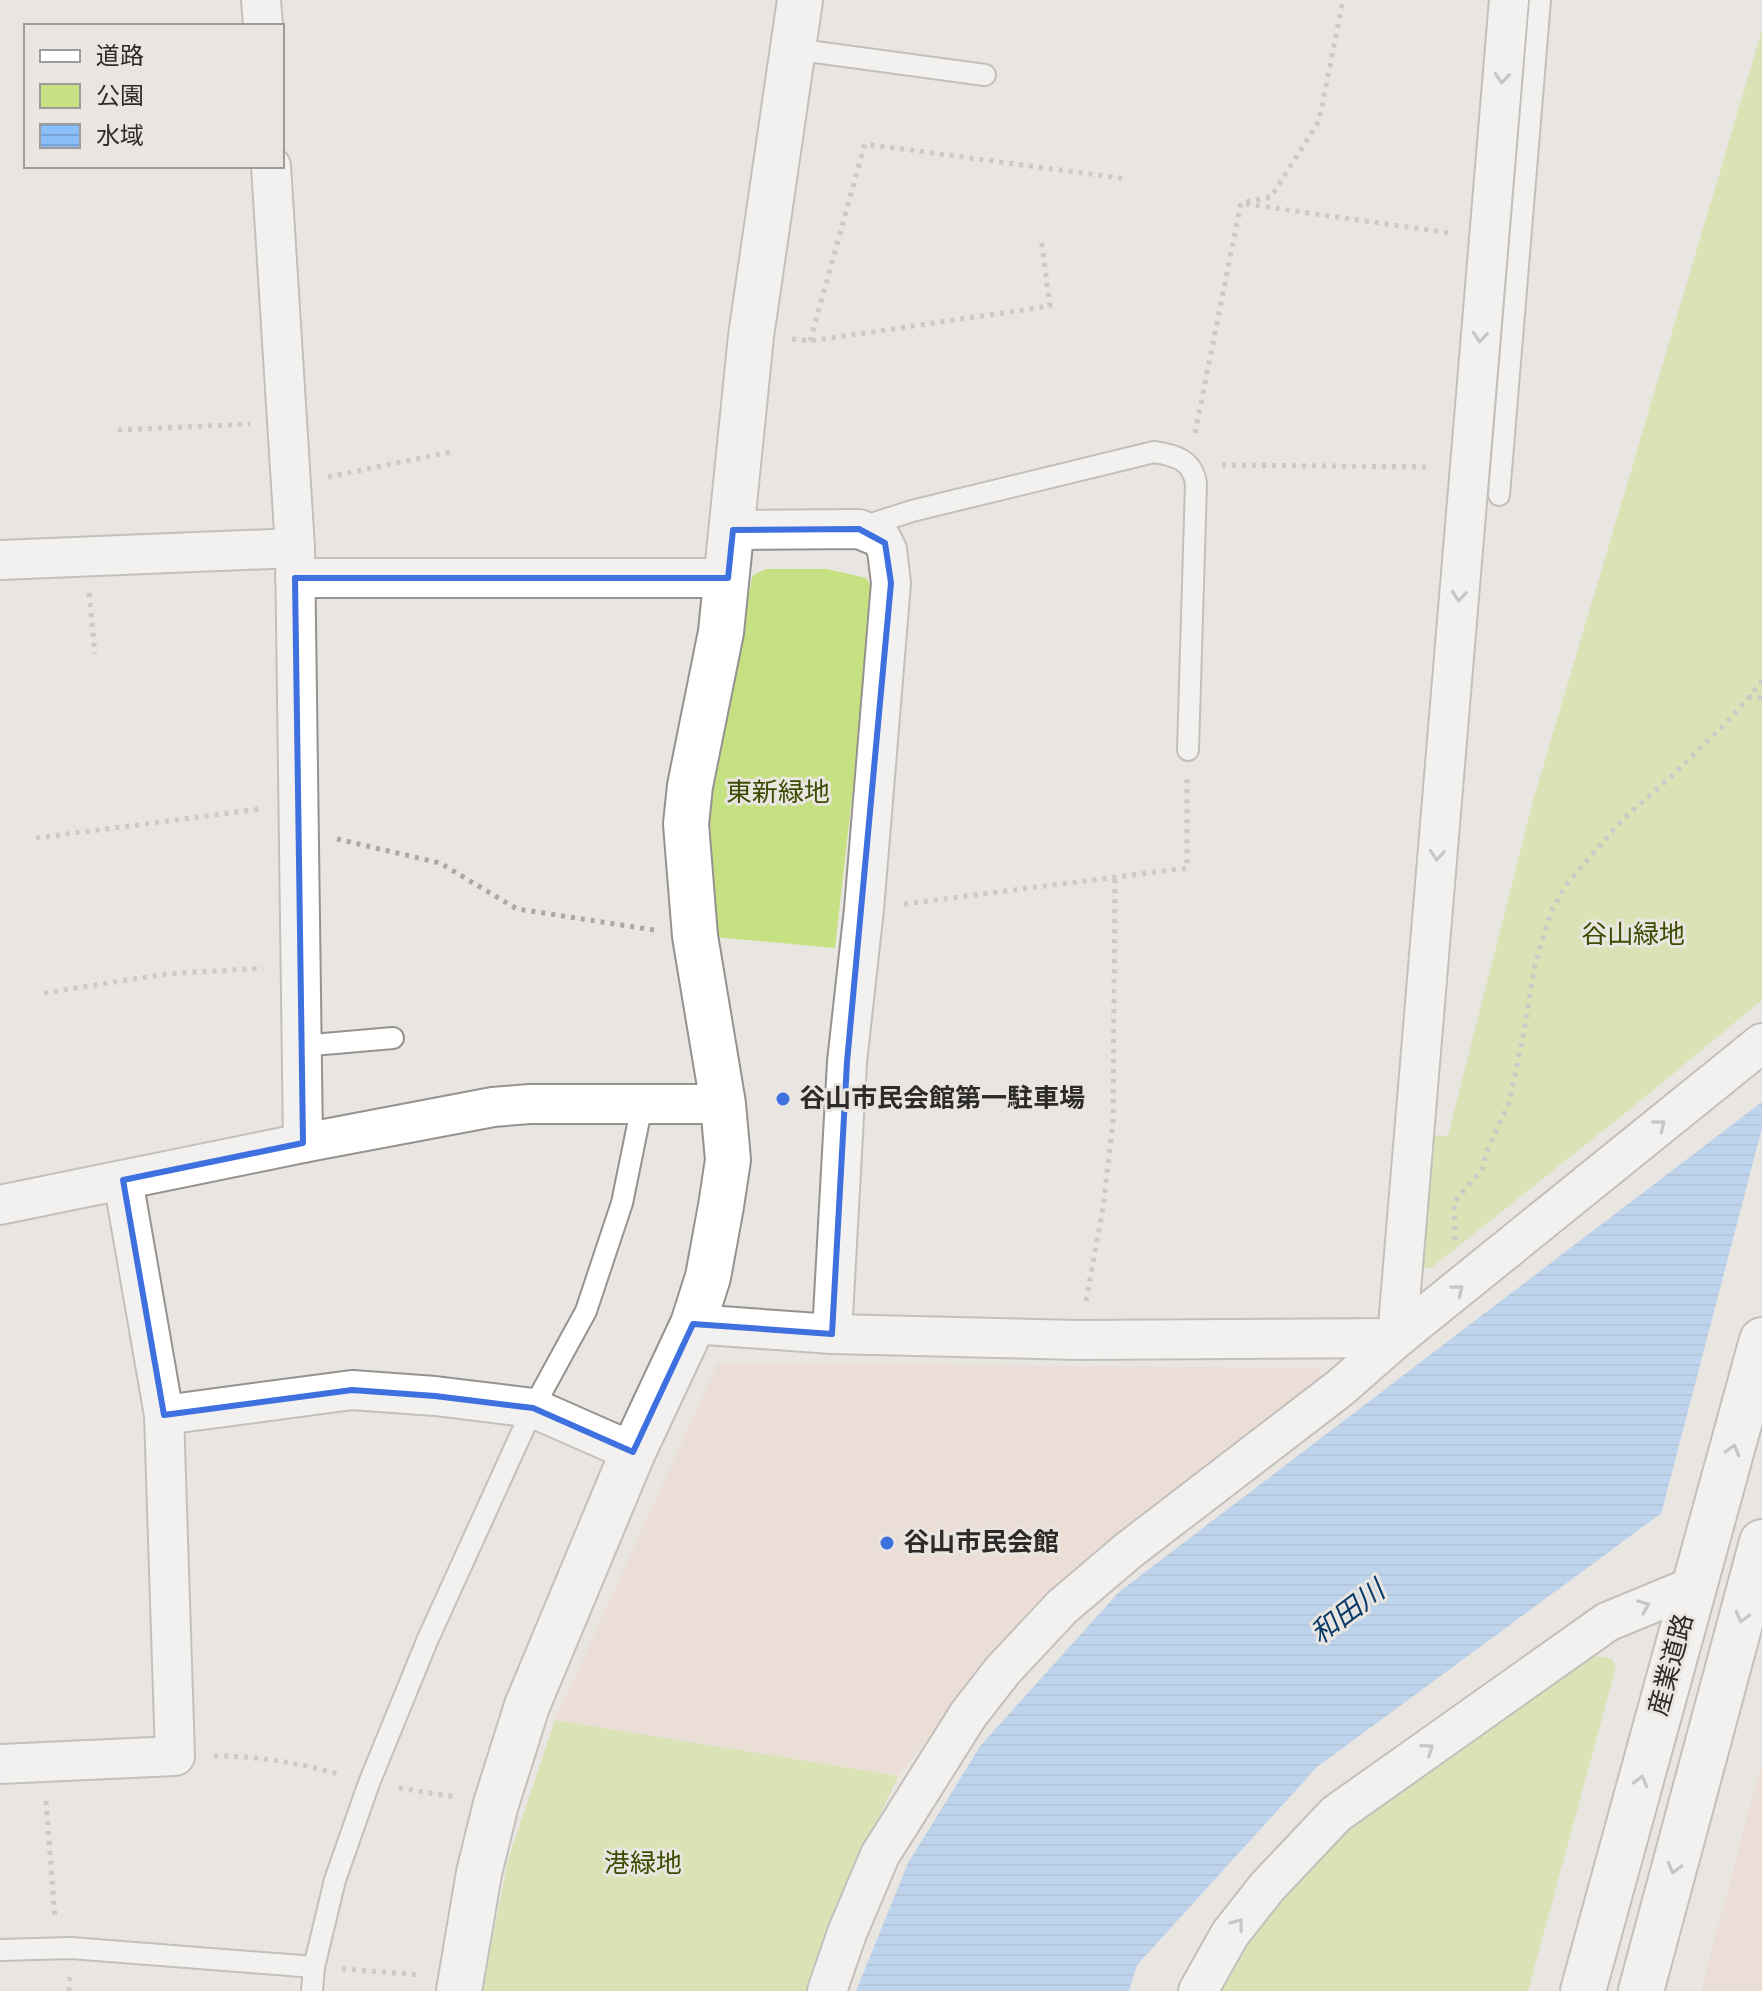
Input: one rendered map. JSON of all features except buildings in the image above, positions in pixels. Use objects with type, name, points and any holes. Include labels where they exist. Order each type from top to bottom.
[{"type":"street","points":[[261,0],[263,24]]},
{"type":"street","points":[[460,1984],[479,1873],[496,1804],[527,1706],[633,1452],[693,1324],[708,1277],[724,1191],[728,1160],[723,1104],[695,936],[686,824],[690,786],[721,632],[751,336],[800,0]]},
{"type":"street","points":[[1397,1338],[1509,0]]},
{"type":"street","points":[[271,168],[295,563],[303,1143]]},
{"type":"street","points":[[733,530],[859,529],[875,534],[885,543],[891,583],[864,909],[847,1062],[832,1334]]},
{"type":"street","points":[[0,560],[85,556],[728,578]]},
{"type":"street","points":[[827,1991],[847,1933],[880,1855],[968,1715],[1003,1670],[1062,1607],[1129,1550],[1340,1388],[1397,1338],[1762,1043]]},
{"type":"street","points":[[0,1205],[493,1107],[530,1104],[723,1104]]},
{"type":"street","points":[[0,1764],[175,1756],[164,1415],[123,1180]]},
{"type":"street","points":[[693,1324],[832,1334],[1079,1340],[1397,1338]]},
{"type":"street","name":"産業道路","points":[[1583,1991],[1762,1340]]},
{"type":"street","points":[[164,1415],[352,1390],[435,1396],[533,1408],[633,1452]]},
{"type":"street","points":[[1641,1991],[1762,1542]]},
{"type":"street","points":[[1198,1991],[1230,1934],[1267,1887],[1336,1814],[1607,1622],[1694,1586]]},
{"type":"lane","points":[[1499,495],[1540,0]]},
{"type":"lane","points":[[793,49],[985,75]]},
{"type":"lane","points":[[859,529],[912,511],[1154,452],[1175,455],[1188,464],[1195,474],[1196,484],[1188,750]]},
{"type":"lane","points":[[301,1046],[393,1038]]},
{"type":"lane","points":[[312,1991],[314,1967],[335,1880],[369,1783],[427,1641],[533,1408],[586,1311],[622,1203],[642,1105]]},
{"type":"lane","points":[[0,1950],[58,1948],[314,1967]]},
{"type":"path","points":[[1241,203],[1271,197],[1319,121],[1343,0]]},
{"type":"path","points":[[810,341],[865,144],[1128,179]]},
{"type":"path","points":[[1241,203],[1488,239]]},
{"type":"path","points":[[1241,203],[1188,464],[1469,467]]},
{"type":"path","points":[[751,336],[810,341],[1050,306],[1041,238]]},
{"type":"path","points":[[118,430],[287,422]]},
{"type":"path","points":[[292,484],[451,452]]},
{"type":"path","points":[[85,556],[95,654]]},
{"type":"path","points":[[1454,1294],[1454,1202],[1482,1170],[1486,1153],[1509,1103],[1535,964],[1551,912],[1565,886],[1622,820],[1732,717],[1762,681]]},
{"type":"path","points":[[1748,697],[1762,698]]},
{"type":"path","points":[[864,909],[1187,868],[1188,750]]},
{"type":"path","points":[[36,838],[297,817],[440,863],[517,909],[695,936]]},
{"type":"path","points":[[1079,1340],[1103,1208],[1113,1121],[1115,877]]},
{"type":"path","points":[[44,993],[166,974],[300,965]]},
{"type":"path","points":[[43,1764],[58,1948]]},
{"type":"path","points":[[314,1967],[460,1984]]},
{"type":"highlighted area","points":[[859,529],[885,543],[891,583],[847,1062],[832,1334],[693,1324],[633,1452],[533,1408],[435,1396],[352,1390],[164,1415],[123,1180],[303,1143],[295,578],[728,578],[733,530]]},
{"type":"shaded area","points":[[718,1363],[1319,1368],[1325,1380],[988,1659],[898,1776],[555,1720]]},
{"type":"shaded area","points":[[1762,1761],[1762,1991],[1701,1991]]},
{"type":"green space","name":"谷山緑地","points":[[1762,30],[1762,1000],[1431,1268],[1416,1266],[1431,1135],[1448,1136],[1534,797]]},
{"type":"green space","name":"東新緑地","points":[[766,569],[827,569],[866,578],[875,592],[835,948],[714,937],[702,790],[753,575]]},
{"type":"green space","points":[[1593,1655],[1612,1659],[1616,1667],[1528,1991],[1217,1991],[1242,1947],[1280,1897],[1344,1824],[1577,1659]]},
{"type":"green space","name":"港緑地","points":[[555,1720],[898,1776],[851,1877],[807,1991],[482,1991],[508,1860]]},
{"type":"water","name":"和田川","points":[[1762,1102],[1762,1439],[1317,1767],[1137,1965],[1129,1991],[856,1991],[908,1863],[981,1745],[1119,1592]]},
{"type":"pier","points":[[1762,1128],[1762,1443],[1660,1518]]},
{"type":"place","name":"谷山市民会館第一駐車場","points":[[783,1099]]},
{"type":"place","name":"谷山市民会館","points":[[887,1543]]}]
